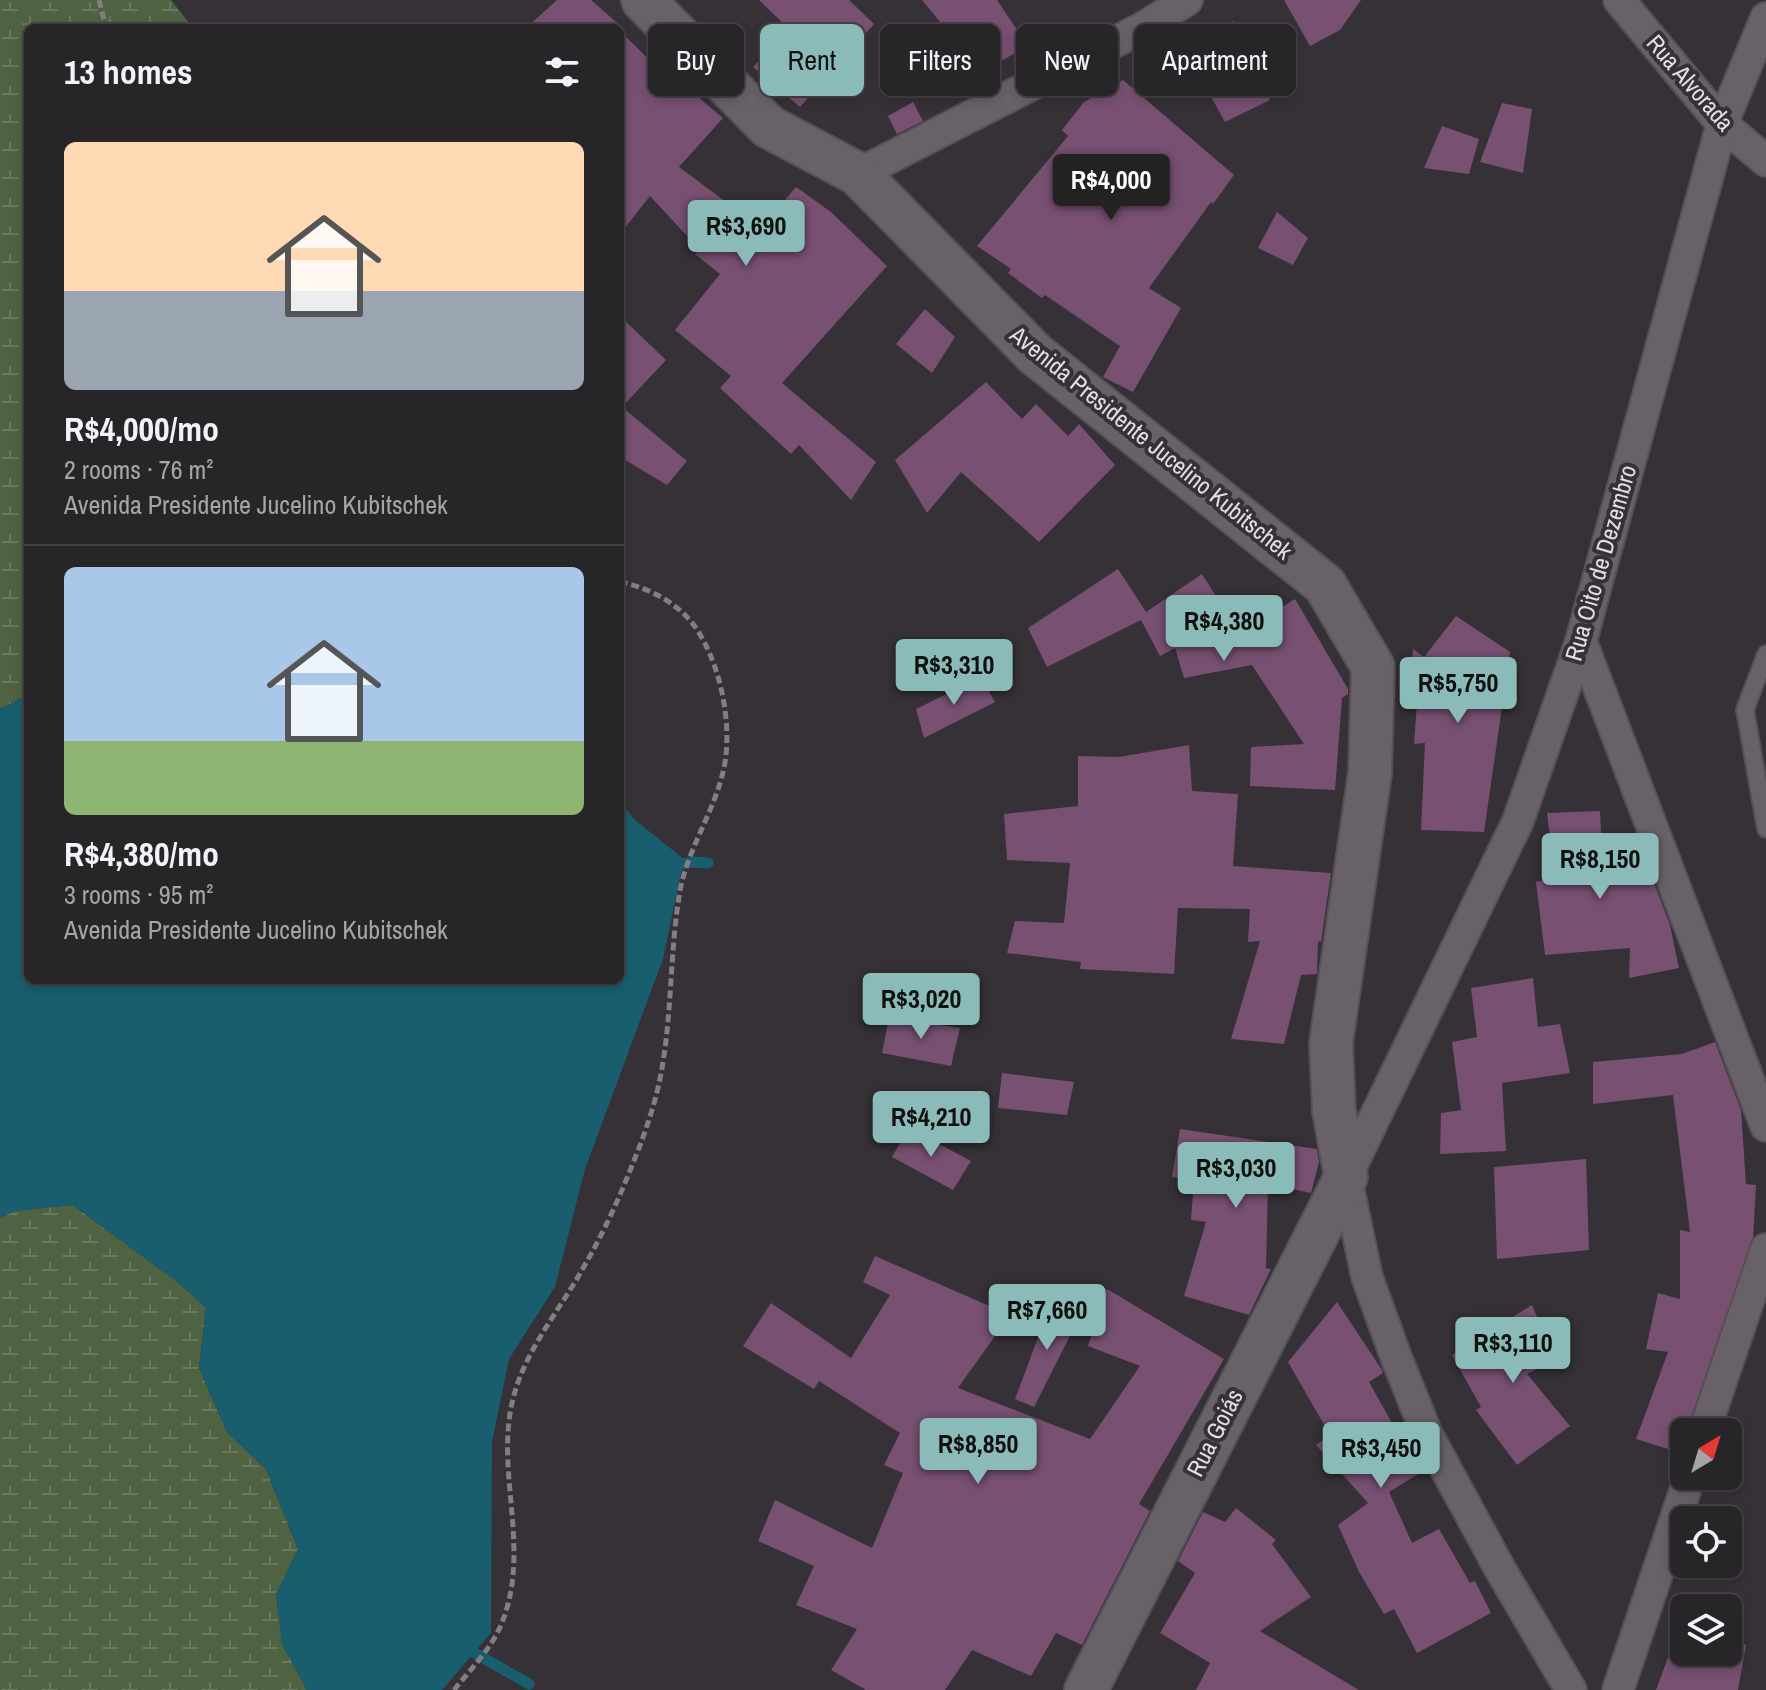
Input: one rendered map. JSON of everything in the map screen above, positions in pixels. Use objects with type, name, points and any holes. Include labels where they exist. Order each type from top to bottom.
[{"type":"street","name":"Avenida Presidente Jucelino Kubitschek","points":[[643,0],[769,127],[858,174],[1035,354],[1325,585],[1373,667],[1370,773],[1331,1043],[1334,1111],[1346,1177],[1367,1277],[1427,1434],[1500,1569],[1571,1690]]},
{"type":"street","points":[[858,174],[1144,27],[1187,0]]},
{"type":"street","name":"Rua Alvorada","points":[[1619,0],[1722,124],[1766,161]]},
{"type":"street","name":"Rua Oito de Dezembro","points":[[1346,1177],[1518,821],[1581,641],[1722,124],[1766,18]]},
{"type":"street","points":[[1581,641],[1766,1126]]},
{"type":"street","name":"Rua Goiás","points":[[1086,1690],[1346,1177]]},
{"type":"street","points":[[1709,1418],[1766,1249]]},
{"type":"street","points":[[1618,1690],[1685,1490]]},
{"type":"lane","points":[[1766,654],[1745,710],[1766,829]]},
{"type":"path","points":[[99,0],[105,24]]},
{"type":"path","points":[[454,1690],[500,1627],[509,1598],[515,1532],[507,1447],[513,1396],[525,1365],[602,1235],[648,1125],[662,1069],[683,876],[723,776],[727,740],[724,699],[703,640],[692,622],[676,607],[651,591],[624,583]]},
{"type":"green space","points":[[0,0],[171,0],[190,24],[24,24],[24,697],[0,709]]},
{"type":"green space","points":[[73,1205],[180,1284],[206,1308],[199,1368],[227,1432],[266,1469],[298,1549],[276,1594],[282,1644],[307,1690],[0,1690],[0,1218],[14,1211]]},
{"type":"water","points":[[24,697],[24,984],[624,984],[624,806],[635,820],[684,859],[663,959],[585,1169],[555,1287],[509,1359],[492,1442],[491,1633],[442,1690],[307,1690],[282,1644],[276,1594],[298,1549],[266,1469],[227,1432],[199,1368],[206,1308],[180,1284],[73,1205],[14,1211],[0,1218],[0,709]]},
{"type":"building","points":[[557,0],[591,0],[618,24],[530,24]]},
{"type":"building","points":[[759,0],[849,0],[874,24],[864,35],[864,24],[784,24]]},
{"type":"building","points":[[922,0],[997,0],[1016,28],[1016,53],[1000,61],[1000,24],[942,24]]},
{"type":"building","points":[[1284,0],[1361,0],[1340,30],[1310,46]]},
{"type":"building","points":[[624,35],[648,59],[648,96],[697,96],[723,118],[679,167],[761,228],[796,187],[831,212],[887,266],[782,383],[876,462],[851,500],[799,445],[791,454],[720,388],[731,376],[675,330],[720,274],[695,254],[700,250],[650,196],[624,229]]},
{"type":"building","points":[[760,60],[760,73],[753,67]]},
{"type":"building","points":[[1123,80],[1134,89],[1134,96],[1142,96],[1234,175],[1149,288],[1181,308],[1133,392],[1103,377],[1120,346],[1045,295],[1042,298],[1008,273],[1011,269],[977,246],[1068,136],[1062,130],[1084,102],[1095,96],[1118,96],[1118,83]]},
{"type":"building","points":[[787,96],[810,96],[800,107]]},
{"type":"building","points":[[1211,96],[1268,96],[1270,100],[1225,122]]},
{"type":"building","points":[[913,102],[923,121],[897,134],[888,116]]},
{"type":"building","points":[[1502,103],[1532,109],[1523,173],[1480,162]]},
{"type":"building","points":[[1442,126],[1479,139],[1469,174],[1424,168]]},
{"type":"building","points":[[1277,212],[1308,238],[1293,265],[1258,248]]},
{"type":"building","points":[[925,309],[955,337],[932,373],[896,344]]},
{"type":"building","points":[[624,320],[666,360],[624,405]]},
{"type":"building","points":[[986,382],[1022,419],[1036,404],[1068,436],[1079,424],[1115,465],[1039,542],[961,472],[927,513],[895,460]]},
{"type":"building","points":[[624,409],[687,461],[667,485],[624,459]]},
{"type":"building","points":[[1118,569],[1146,612],[1202,574],[1226,612],[1234,602],[1251,626],[1295,599],[1348,689],[1348,694],[1342,698],[1335,790],[1250,786],[1251,747],[1304,744],[1252,665],[1184,678],[1175,648],[1160,656],[1141,620],[1047,667],[1028,628]]},
{"type":"building","points":[[1456,616],[1510,652],[1484,832],[1421,830],[1425,743],[1414,744],[1417,703],[1408,703],[1413,649],[1424,657]]},
{"type":"building","points":[[981,677],[995,702],[924,738],[916,709]]},
{"type":"building","points":[[1189,745],[1192,791],[1238,794],[1233,866],[1331,873],[1321,942],[1318,941],[1317,974],[1301,975],[1284,1044],[1231,1039],[1260,941],[1248,942],[1250,909],[1178,908],[1174,974],[1080,969],[1081,962],[1007,953],[1015,921],[1064,923],[1070,863],[1007,860],[1004,814],[1078,806],[1078,756],[1119,757]]},
{"type":"building","points":[[1600,811],[1603,873],[1650,872],[1670,925],[1679,968],[1629,978],[1630,948],[1545,955],[1536,882],[1555,877],[1547,813]]},
{"type":"building","points":[[1533,978],[1538,1027],[1560,1024],[1570,1073],[1502,1083],[1506,1151],[1440,1154],[1441,1113],[1461,1110],[1452,1042],[1477,1037],[1471,988]]},
{"type":"building","points":[[889,1018],[960,1028],[951,1066],[882,1053]]},
{"type":"building","points":[[1715,1042],[1741,1110],[1746,1184],[1756,1185],[1753,1238],[1691,1418],[1670,1418],[1670,1450],[1636,1439],[1668,1352],[1646,1349],[1658,1293],[1680,1299],[1680,1230],[1690,1232],[1673,1095],[1593,1104],[1593,1062],[1682,1054]]},
{"type":"building","points":[[1002,1073],[1074,1082],[1067,1115],[998,1108]]},
{"type":"building","points":[[909,1128],[971,1161],[953,1190],[892,1157]]},
{"type":"building","points":[[1180,1129],[1317,1149],[1319,1162],[1311,1193],[1268,1184],[1266,1268],[1271,1269],[1249,1315],[1184,1296],[1206,1222],[1191,1220],[1194,1180],[1172,1177]]},
{"type":"building","points":[[1586,1159],[1589,1250],[1497,1259],[1494,1167]]},
{"type":"building","points":[[875,1256],[1010,1315],[958,1388],[1090,1439],[1140,1366],[1088,1346],[1107,1289],[1224,1359],[1139,1504],[1150,1511],[1082,1645],[1056,1633],[1031,1676],[972,1650],[945,1690],[866,1690],[831,1670],[857,1629],[796,1605],[814,1566],[758,1541],[775,1500],[872,1548],[903,1473],[884,1465],[900,1433],[819,1381],[814,1389],[743,1346],[771,1303],[851,1358],[890,1295],[863,1282]]},
{"type":"building","points":[[1337,1302],[1382,1370],[1383,1373],[1369,1382],[1420,1473],[1389,1492],[1412,1543],[1439,1529],[1470,1583],[1475,1581],[1491,1613],[1417,1653],[1394,1609],[1384,1614],[1359,1572],[1338,1525],[1368,1503],[1316,1445],[1330,1435],[1288,1362]]},
{"type":"building","points":[[1051,1303],[1081,1314],[1034,1407],[1015,1399]]},
{"type":"building","points":[[1532,1305],[1555,1360],[1527,1374],[1570,1426],[1517,1465],[1476,1410],[1481,1407],[1452,1355]]},
{"type":"building","points":[[1236,1508],[1276,1540],[1272,1544],[1311,1597],[1260,1631],[1359,1690],[1196,1690],[1210,1663],[1160,1633],[1195,1573],[1178,1561],[1203,1512],[1225,1522]]},
{"type":"building","points":[[1742,1644],[1746,1645],[1738,1690],[1656,1690],[1670,1652],[1670,1666],[1742,1666]]},
{"type":"waterway","points":[[673,866],[691,862],[708,863]]},
{"type":"waterway","points":[[462,1642],[473,1652],[529,1684]]}]
